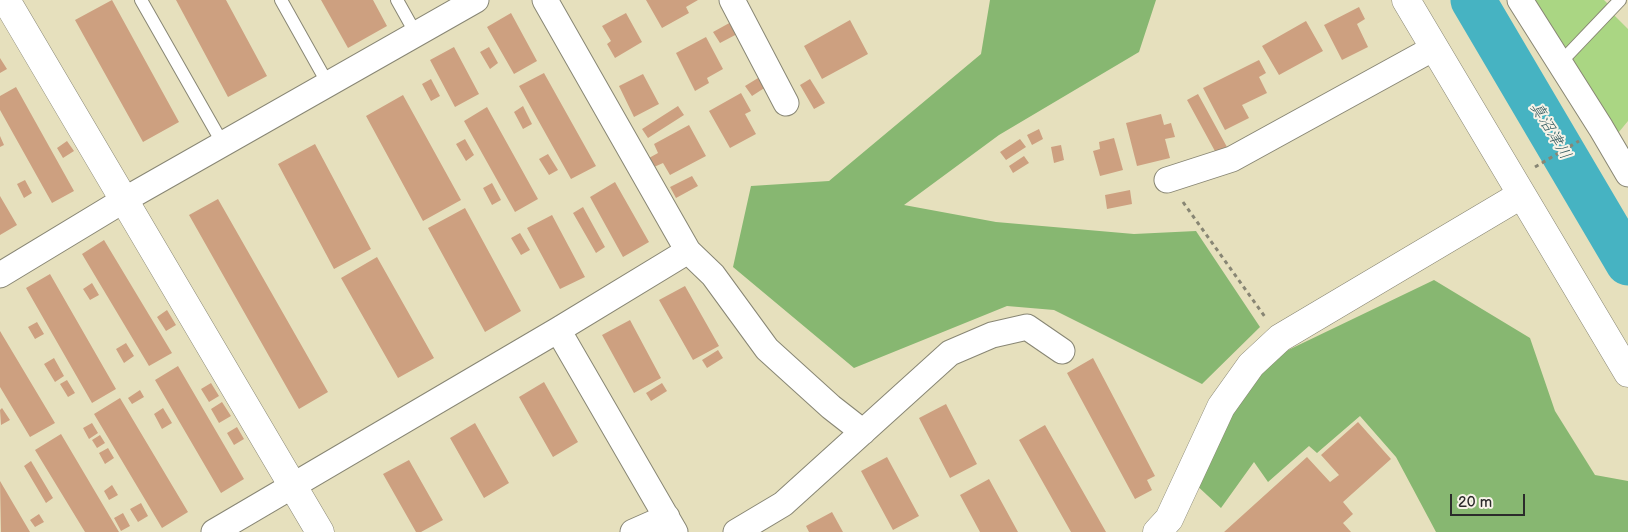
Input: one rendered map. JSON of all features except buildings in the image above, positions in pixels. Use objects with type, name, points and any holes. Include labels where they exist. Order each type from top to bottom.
[{"type":"street","points":[[6,0],[320,532]]},
{"type":"street","points":[[0,275],[124,200],[476,0]]},
{"type":"street","points":[[545,0],[688,252],[713,275],[767,349],[863,432]]},
{"type":"street","points":[[732,0],[786,103]]},
{"type":"street","points":[[1406,0],[1628,373]]},
{"type":"street","points":[[1520,0],[1560,63],[1621,143],[1628,174]]},
{"type":"street","points":[[1167,180],[1232,160],[1434,48]]},
{"type":"street","points":[[1166,528],[1221,406],[1251,365],[1280,338],[1521,195]]},
{"type":"street","points":[[214,532],[688,252]]},
{"type":"street","points":[[736,532],[782,504],[950,353],[992,335],[1027,328],[1062,351]]},
{"type":"street","points":[[558,330],[671,524],[633,532]]},
{"type":"lane","points":[[141,0],[223,144]]},
{"type":"lane","points":[[281,0],[328,84]]},
{"type":"lane","points":[[397,0],[416,34]]},
{"type":"lane","points":[[1560,63],[1620,0]]},
{"type":"path","points":[[1539,164],[1581,139]]},
{"type":"path","points":[[1167,180],[1280,338]]},
{"type":"green space","points":[[990,0],[1156,0],[1139,52],[999,135],[904,205],[996,222],[1134,234],[1196,231],[1260,327],[1202,384],[1054,310],[1007,306],[854,368],[733,267],[751,186],[829,181],[981,54]]},
{"type":"green space","points":[[1529,0],[1604,0],[1608,4],[1562,52]]},
{"type":"green space","points":[[1613,14],[1628,29],[1628,121],[1614,138],[1567,63]]},
{"type":"green space","points":[[1434,280],[1530,338],[1555,411],[1595,475],[1628,481],[1628,532],[1436,532],[1396,457],[1360,416],[1317,453],[1309,446],[1268,482],[1254,462],[1221,508],[1193,482],[1227,409],[1282,353]]},
{"type":"waterway","name":"真沼津川","points":[[1473,0],[1628,263]]}]
